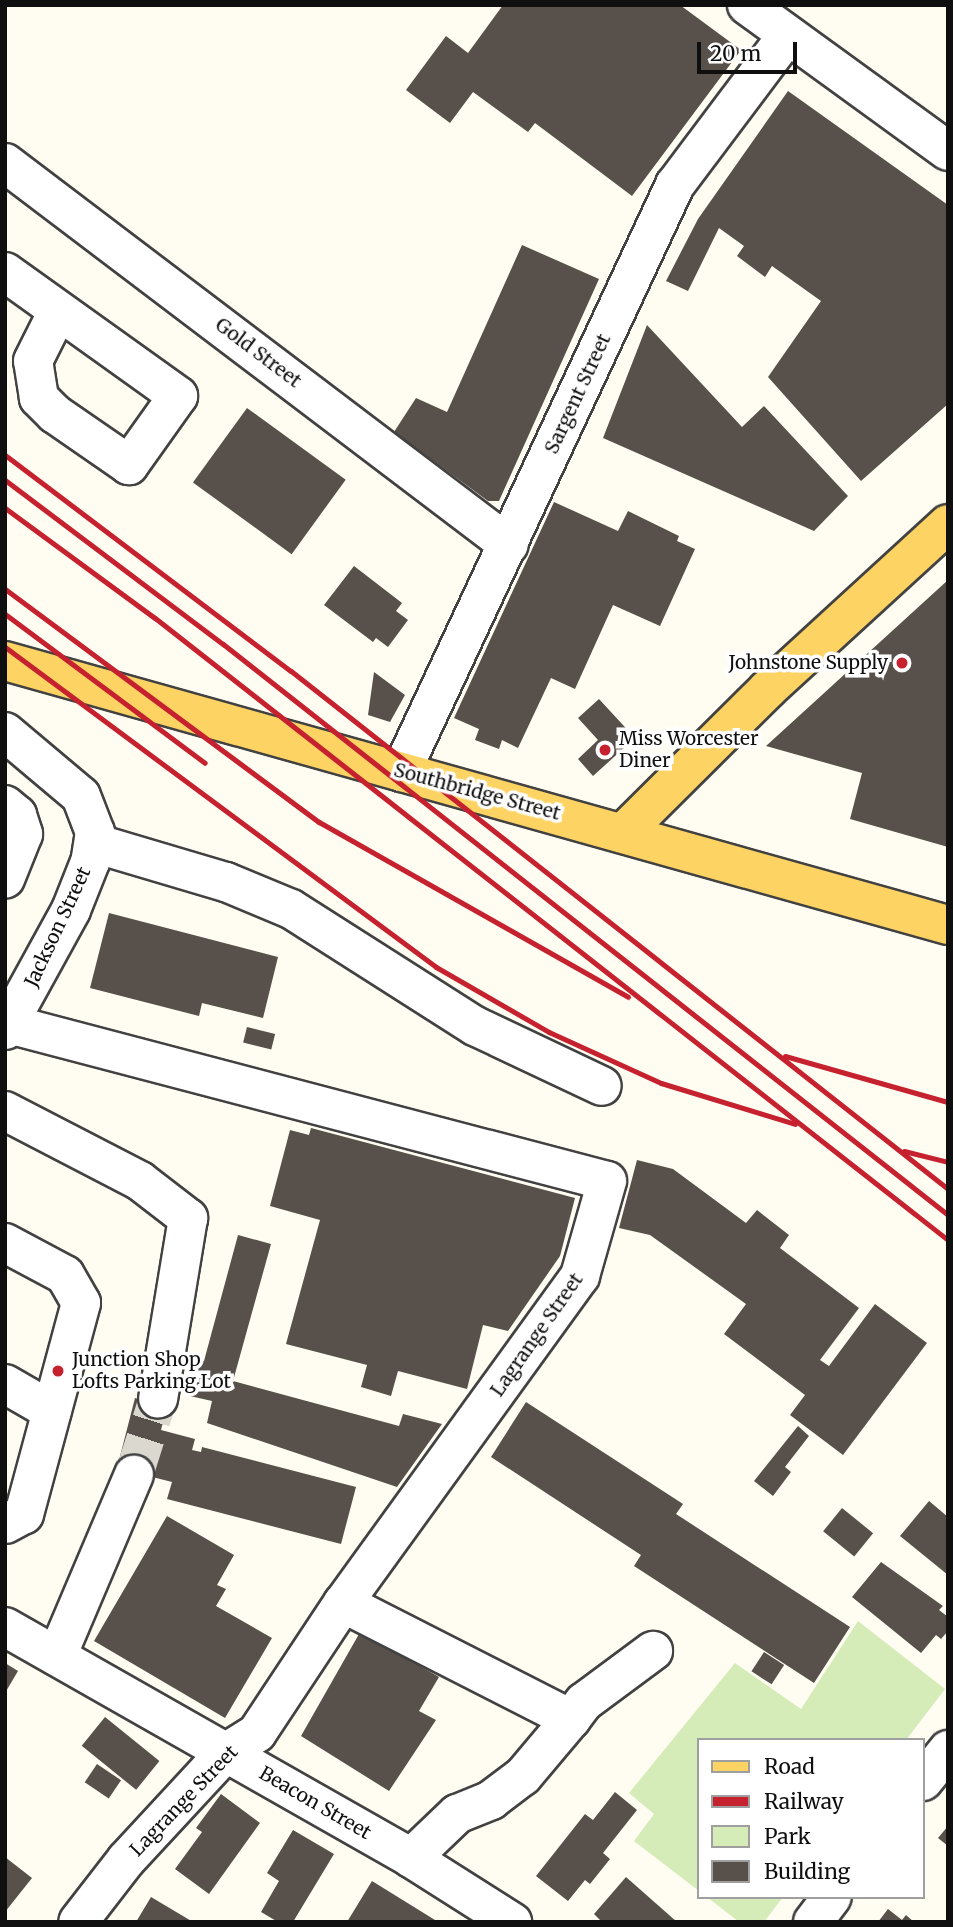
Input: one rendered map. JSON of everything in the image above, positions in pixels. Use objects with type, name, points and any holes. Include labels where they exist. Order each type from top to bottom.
[{"type":"main road","points":[[624,832],[768,689],[948,524]]},
{"type":"main road","name":"Southbridge Street","points":[[5,661],[624,832],[948,925]]},
{"type":"street","points":[[747,5],[948,151]]},
{"type":"street","name":"Sargent Street","points":[[401,772],[675,185],[787,36]]},
{"type":"street","name":"Gold Street","points":[[5,163],[509,545]]},
{"type":"street","points":[[5,272],[58,311]]},
{"type":"street","name":"Jackson Street","points":[[5,732],[81,796],[94,822],[94,843],[71,910],[17,983],[7,1027]]},
{"type":"street","points":[[5,805],[17,815],[23,834],[5,879]]},
{"type":"street","points":[[94,843],[226,882],[291,909],[484,1031],[602,1086]]},
{"type":"street","name":"Lagrange Street","points":[[7,1027],[607,1181],[580,1276],[343,1603],[257,1733],[226,1752],[126,1860],[78,1922]]},
{"type":"street","points":[[5,1111],[140,1181],[188,1218],[158,1399]]},
{"type":"street","points":[[5,1243],[65,1275],[81,1303],[24,1514],[5,1524]]},
{"type":"street","points":[[5,1384],[52,1412]]},
{"type":"street","points":[[57,1656],[134,1475]]},
{"type":"street","points":[[343,1603],[571,1719]]},
{"type":"street","name":"Beacon Street","points":[[5,1627],[411,1858],[512,1922]]},
{"type":"street","points":[[411,1858],[457,1814],[491,1800],[523,1776],[584,1702],[653,1651]]},
{"type":"street","points":[[925,1779],[948,1750]]},
{"type":"street","points":[[813,1922],[830,1899]]},
{"type":"green space","points":[[858,1621],[945,1689],[908,1738],[698,1738],[698,1890],[634,1841],[654,1814],[629,1793],[735,1663],[801,1709]]},
{"type":"green space","points":[[710,1899],[781,1899],[764,1922],[739,1922]]},
{"type":"building","points":[[503,5],[680,5],[741,50],[632,196],[535,123],[528,132],[473,92],[450,123],[406,90],[446,36],[468,53]]},
{"type":"building","points":[[788,91],[948,205],[948,404],[861,481],[768,377],[821,301],[772,266],[765,277],[737,256],[744,246],[719,228],[688,291],[666,281],[698,219]]},
{"type":"building","points":[[522,245],[599,279],[499,501],[488,501],[394,432],[416,398],[447,412]]},
{"type":"building","points":[[647,325],[742,427],[764,406],[848,496],[814,531],[603,438]]},
{"type":"building","points":[[247,408],[346,480],[292,554],[193,482]]},
{"type":"building","points":[[554,502],[618,531],[628,511],[679,536],[677,541],[695,549],[660,626],[613,605],[575,689],[551,678],[518,748],[502,740],[499,749],[475,740],[479,729],[454,718]]},
{"type":"building","points":[[354,566],[402,603],[396,611],[408,620],[388,647],[376,638],[373,642],[324,605]]},
{"type":"building","name":"Johnstone Supply","points":[[948,580],[948,847],[850,819],[862,773],[766,746]]},
{"type":"building","points":[[374,672],[405,695],[390,722],[368,715]]},
{"type":"building","name":"Miss Worcester Diner","points":[[599,699],[635,738],[593,776],[578,759],[598,740],[578,718]]},
{"type":"building","points":[[109,913],[278,957],[263,1018],[202,1003],[199,1016],[90,988]]},
{"type":"building","points":[[247,1027],[275,1034],[271,1050],[243,1043]]},
{"type":"building","points":[[311,1128],[575,1198],[560,1256],[508,1331],[483,1325],[467,1389],[398,1371],[391,1396],[361,1387],[367,1365],[286,1344],[320,1220],[270,1206],[290,1130],[309,1135]]},
{"type":"building","points":[[637,1160],[673,1169],[746,1223],[757,1210],[789,1235],[780,1248],[859,1308],[820,1360],[829,1366],[875,1304],[927,1343],[843,1455],[790,1415],[805,1395],[724,1334],[746,1304],[650,1235],[619,1228]]},
{"type":"building","points":[[238,1235],[271,1244],[233,1381],[399,1426],[403,1414],[442,1424],[397,1487],[207,1423],[212,1401],[190,1396],[199,1360],[204,1361]]},
{"type":"building","points":[[135,1398],[167,1406],[161,1430],[195,1439],[192,1450],[201,1452],[202,1447],[356,1487],[341,1544],[167,1499],[172,1482],[117,1468]]},
{"type":"building","points":[[526,1402],[683,1504],[676,1514],[850,1627],[814,1683],[634,1566],[641,1555],[491,1457]]},
{"type":"building","points":[[798,1426],[809,1436],[785,1467],[791,1472],[773,1496],[754,1481]]},
{"type":"building","points":[[929,1501],[948,1517],[948,1575],[900,1536]]},
{"type":"building","points":[[842,1508],[873,1533],[854,1556],[823,1531]]},
{"type":"building","points":[[167,1516],[234,1555],[217,1585],[226,1589],[216,1606],[272,1638],[225,1718],[94,1641]]},
{"type":"building","points":[[881,1562],[943,1606],[939,1610],[948,1617],[948,1631],[941,1639],[936,1635],[921,1653],[852,1597]]},
{"type":"building","points":[[363,1627],[375,1640],[439,1677],[419,1711],[436,1720],[389,1791],[301,1736]]},
{"type":"building","points":[[764,1652],[784,1665],[772,1684],[751,1671]]},
{"type":"building","points":[[5,1663],[18,1671],[5,1693]]},
{"type":"building","points":[[105,1717],[159,1761],[136,1790],[82,1746]]},
{"type":"building","points":[[97,1764],[121,1780],[109,1798],[85,1782]]},
{"type":"building","points":[[615,1792],[637,1810],[603,1853],[610,1859],[590,1884],[585,1880],[568,1901],[536,1876],[585,1814],[593,1820]]},
{"type":"building","points":[[221,1794],[260,1823],[209,1894],[175,1869],[202,1832],[196,1828]]},
{"type":"building","points":[[948,1826],[948,1846],[938,1838]]},
{"type":"building","points":[[293,1830],[334,1854],[293,1922],[278,1922],[261,1912],[279,1881],[267,1873]]},
{"type":"building","points":[[5,1857],[32,1878],[5,1912]]},
{"type":"building","points":[[626,1877],[677,1922],[602,1922],[594,1914]]},
{"type":"building","points":[[372,1881],[435,1920],[347,1922]]},
{"type":"building","points":[[151,1897],[193,1922],[136,1922]]},
{"type":"building","points":[[888,1909],[902,1920],[906,1915],[914,1922],[878,1922]]},
{"type":"tunnel","points":[[134,1475],[158,1399]]},
{"type":"railway","points":[[5,455],[291,671],[948,1189]]},
{"type":"railway","points":[[5,480],[223,644],[948,1215]]},
{"type":"railway","points":[[5,508],[155,618],[948,1240]]},
{"type":"railway","points":[[5,589],[319,822],[628,997]]},
{"type":"railway","points":[[5,614],[205,763]]},
{"type":"railway","points":[[5,647],[436,967],[549,1032],[661,1083],[795,1124]]},
{"type":"railway","points":[[785,1056],[948,1102]]},
{"type":"railway","points":[[904,1151],[948,1162]]},
{"type":"place","name":"Johnstone Supply","points":[[902,663]]},
{"type":"place","name":"Miss Worcester Diner","points":[[605,750]]},
{"type":"place","name":"Junction Shop Lofts Parking Lot","points":[[58,1371]]}]
